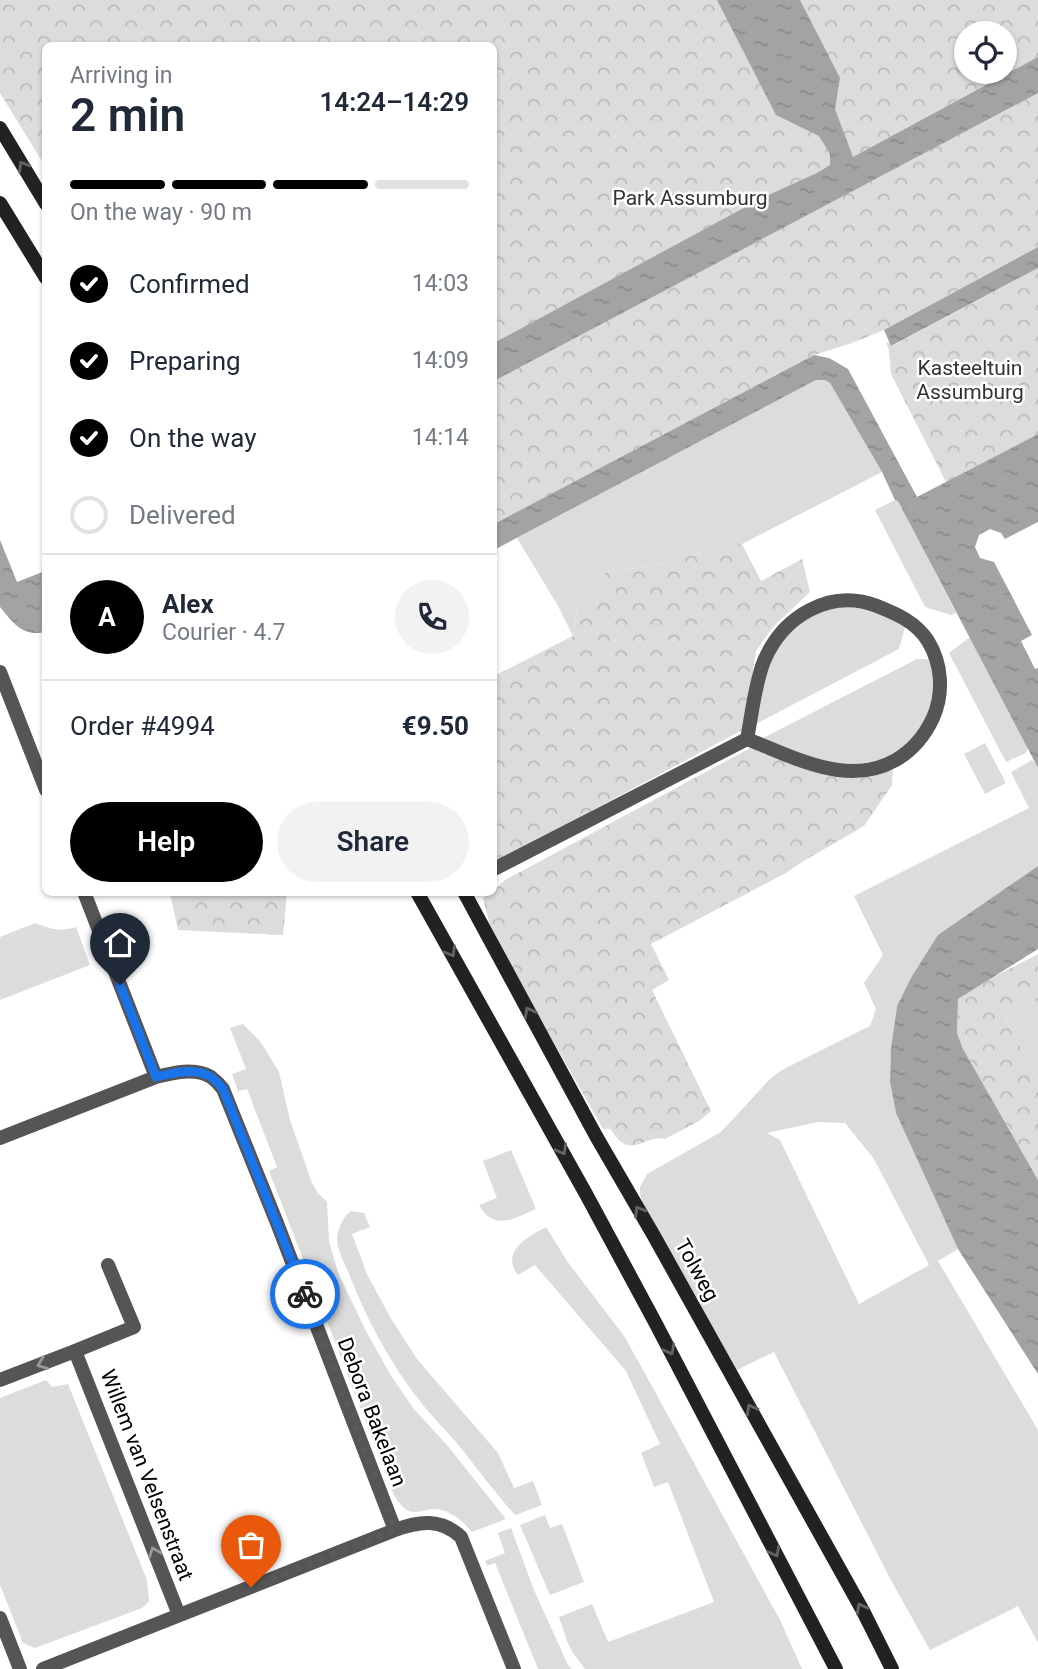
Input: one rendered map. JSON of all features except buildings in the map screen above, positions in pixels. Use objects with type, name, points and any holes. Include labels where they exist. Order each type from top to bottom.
[{"type":"main road","points":[[0,128],[42,197]]},
{"type":"main road","points":[[0,203],[42,271]]},
{"type":"main road","points":[[418,896],[586,1194],[836,1669]]},
{"type":"main road","name":"Tolweg","points":[[466,896],[597,1139],[654,1236],[856,1599],[892,1669]]},
{"type":"street","points":[[497,867],[747,739],[814,765],[839,770],[866,770],[896,761],[917,744],[928,730],[935,713],[941,682],[939,667],[929,643],[918,627],[897,614],[870,604],[853,600],[832,601],[817,606],[785,629],[764,661],[747,739]]},
{"type":"street","points":[[0,672],[42,780]]},
{"type":"street","points":[[87,896],[156,1077]]},
{"type":"street","name":"Debora Bakelaan","points":[[0,1138],[156,1077],[173,1073],[193,1072],[209,1076],[223,1089],[395,1530]]},
{"type":"street","name":"Willem van Velsenstraat","points":[[0,1380],[134,1327],[108,1265]]},
{"type":"street","name":"Willem van Velsenstraat","points":[[75,1351],[179,1615]]},
{"type":"street","points":[[395,1530],[414,1523],[439,1524],[452,1528],[461,1537],[514,1669]]},
{"type":"street","name":"Willem van Velsenstraat","points":[[43,1669],[395,1530]]},
{"type":"street","points":[[0,1618],[20,1669]]},
{"type":"green space","name":"Park Assumburg","points":[[0,0],[1038,0],[1038,247],[884,330],[814,355],[497,522],[497,42],[42,42],[42,161],[0,93]]},
{"type":"green space","name":"Kasteeltuin Assumburg","points":[[1038,268],[1038,434],[946,482],[891,374],[886,343],[889,342],[892,346]]},
{"type":"green space","points":[[816,380],[830,383],[882,472],[742,544],[726,544],[661,564],[604,573],[596,600],[578,601],[573,636],[517,538]]},
{"type":"green space","points":[[898,500],[956,613],[951,615],[925,607],[875,510]]},
{"type":"green space","points":[[726,544],[742,544],[761,581],[802,559],[810,592],[773,627],[756,651],[744,729],[497,861],[497,674],[573,636],[578,601],[596,599],[604,573],[661,564]]},
{"type":"green space","points":[[838,604],[884,613],[905,627],[899,649],[754,725],[762,682],[774,650],[805,616]]},
{"type":"green space","points":[[970,637],[1028,747],[1026,753],[1006,762],[949,653]]},
{"type":"green space","points":[[917,659],[931,659],[936,690],[920,735],[895,755],[877,762],[831,766],[761,739]]},
{"type":"green space","points":[[985,743],[1006,783],[985,794],[964,754]]},
{"type":"green space","points":[[754,746],[818,773],[852,777],[893,768],[892,785],[864,826],[786,873],[651,944],[669,980],[652,990],[711,1111],[699,1121],[665,1139],[626,1145],[610,1129],[603,1129],[492,934],[483,898],[497,896],[497,887],[505,880]]},
{"type":"green space","points":[[1032,760],[1038,768],[1038,866],[938,936],[912,976],[897,1006],[891,1048],[890,1082],[896,1113],[958,1249],[938,1261],[1038,1430],[1038,1643],[1018,1606],[930,1650],[893,1584],[774,1352],[735,1371],[642,1201],[640,1187],[647,1174],[721,1132],[780,1071],[870,1026],[876,1009],[864,983],[883,955],[854,896],[1029,808],[1011,772]],"holes":[[[818,1122],[845,1123],[874,1159],[929,1265],[859,1304],[780,1140],[767,1133]]]},
{"type":"green space","points":[[171,896],[287,896],[283,935],[178,930]]},
{"type":"green space","points":[[35,923],[55,929],[76,927],[90,965],[0,1000],[0,937]]},
{"type":"green space","points":[[1038,954],[1038,1001],[1005,1019],[1038,1079],[1038,1180],[963,1049],[957,1033],[958,999],[978,985]]},
{"type":"green space","points":[[1038,1001],[1038,1079],[1005,1019]]},
{"type":"green space","points":[[243,1024],[260,1041],[279,1072],[290,1120],[312,1183],[327,1202],[329,1242],[339,1275],[368,1335],[413,1408],[447,1445],[506,1519],[472,1532],[459,1519],[444,1511],[409,1511],[394,1495],[269,1171],[277,1167],[247,1089],[238,1091],[232,1074],[246,1069],[230,1028]]},
{"type":"green space","points":[[511,1150],[536,1209],[513,1219],[498,1221],[485,1213],[479,1205],[497,1198],[483,1161]]},
{"type":"green space","points":[[351,1211],[364,1213],[370,1227],[352,1234],[367,1274],[417,1359],[498,1453],[514,1488],[533,1481],[542,1505],[515,1515],[398,1371],[371,1323],[338,1248],[340,1227]]},
{"type":"green space","points":[[546,1227],[567,1261],[624,1336],[780,1620],[802,1669],[585,1669],[573,1653],[559,1617],[592,1604],[608,1642],[714,1602],[668,1482],[654,1487],[641,1453],[660,1444],[626,1371],[535,1265],[518,1275],[513,1266],[512,1259],[518,1246]]},
{"type":"green space","points":[[46,1380],[52,1387],[68,1384],[147,1580],[149,1601],[142,1608],[35,1648],[23,1643],[0,1585],[0,1398]]},
{"type":"green space","points":[[545,1515],[550,1528],[562,1524],[584,1582],[550,1595],[520,1525]]},
{"type":"green space","points":[[511,1528],[534,1590],[572,1669],[538,1669],[495,1563],[487,1566],[485,1561],[505,1553],[498,1533]]},
{"type":"water","points":[[717,0],[800,0],[840,78],[835,109],[853,157],[988,84],[1017,84],[1017,68],[1038,57],[1038,93],[497,379],[497,341],[764,197],[830,165],[830,154],[819,136],[776,115]]},
{"type":"water","points":[[1038,247],[1038,268],[891,346],[884,330]]},
{"type":"water","points":[[814,355],[829,358],[848,369],[917,497],[1038,434],[1038,522],[1005,539],[1001,533],[990,529],[979,535],[975,547],[980,558],[994,562],[1032,635],[1021,641],[1035,669],[1038,668],[1038,768],[898,501],[830,383],[825,380],[816,380],[497,548],[497,522]]},
{"type":"water","points":[[0,540],[17,582],[42,572],[42,632],[25,631],[0,607]]},
{"type":"water","points":[[1038,866],[1038,949],[958,999],[957,1033],[963,1049],[1038,1180],[1038,1374],[958,1249],[896,1113],[890,1082],[891,1048],[897,1006],[938,935]]},
{"type":"way so far","points":[[251,1587],[395,1530],[305,1294]]},
{"type":"route","points":[[120,985],[156,1077],[193,1072],[209,1076],[223,1089],[305,1294]]}]
